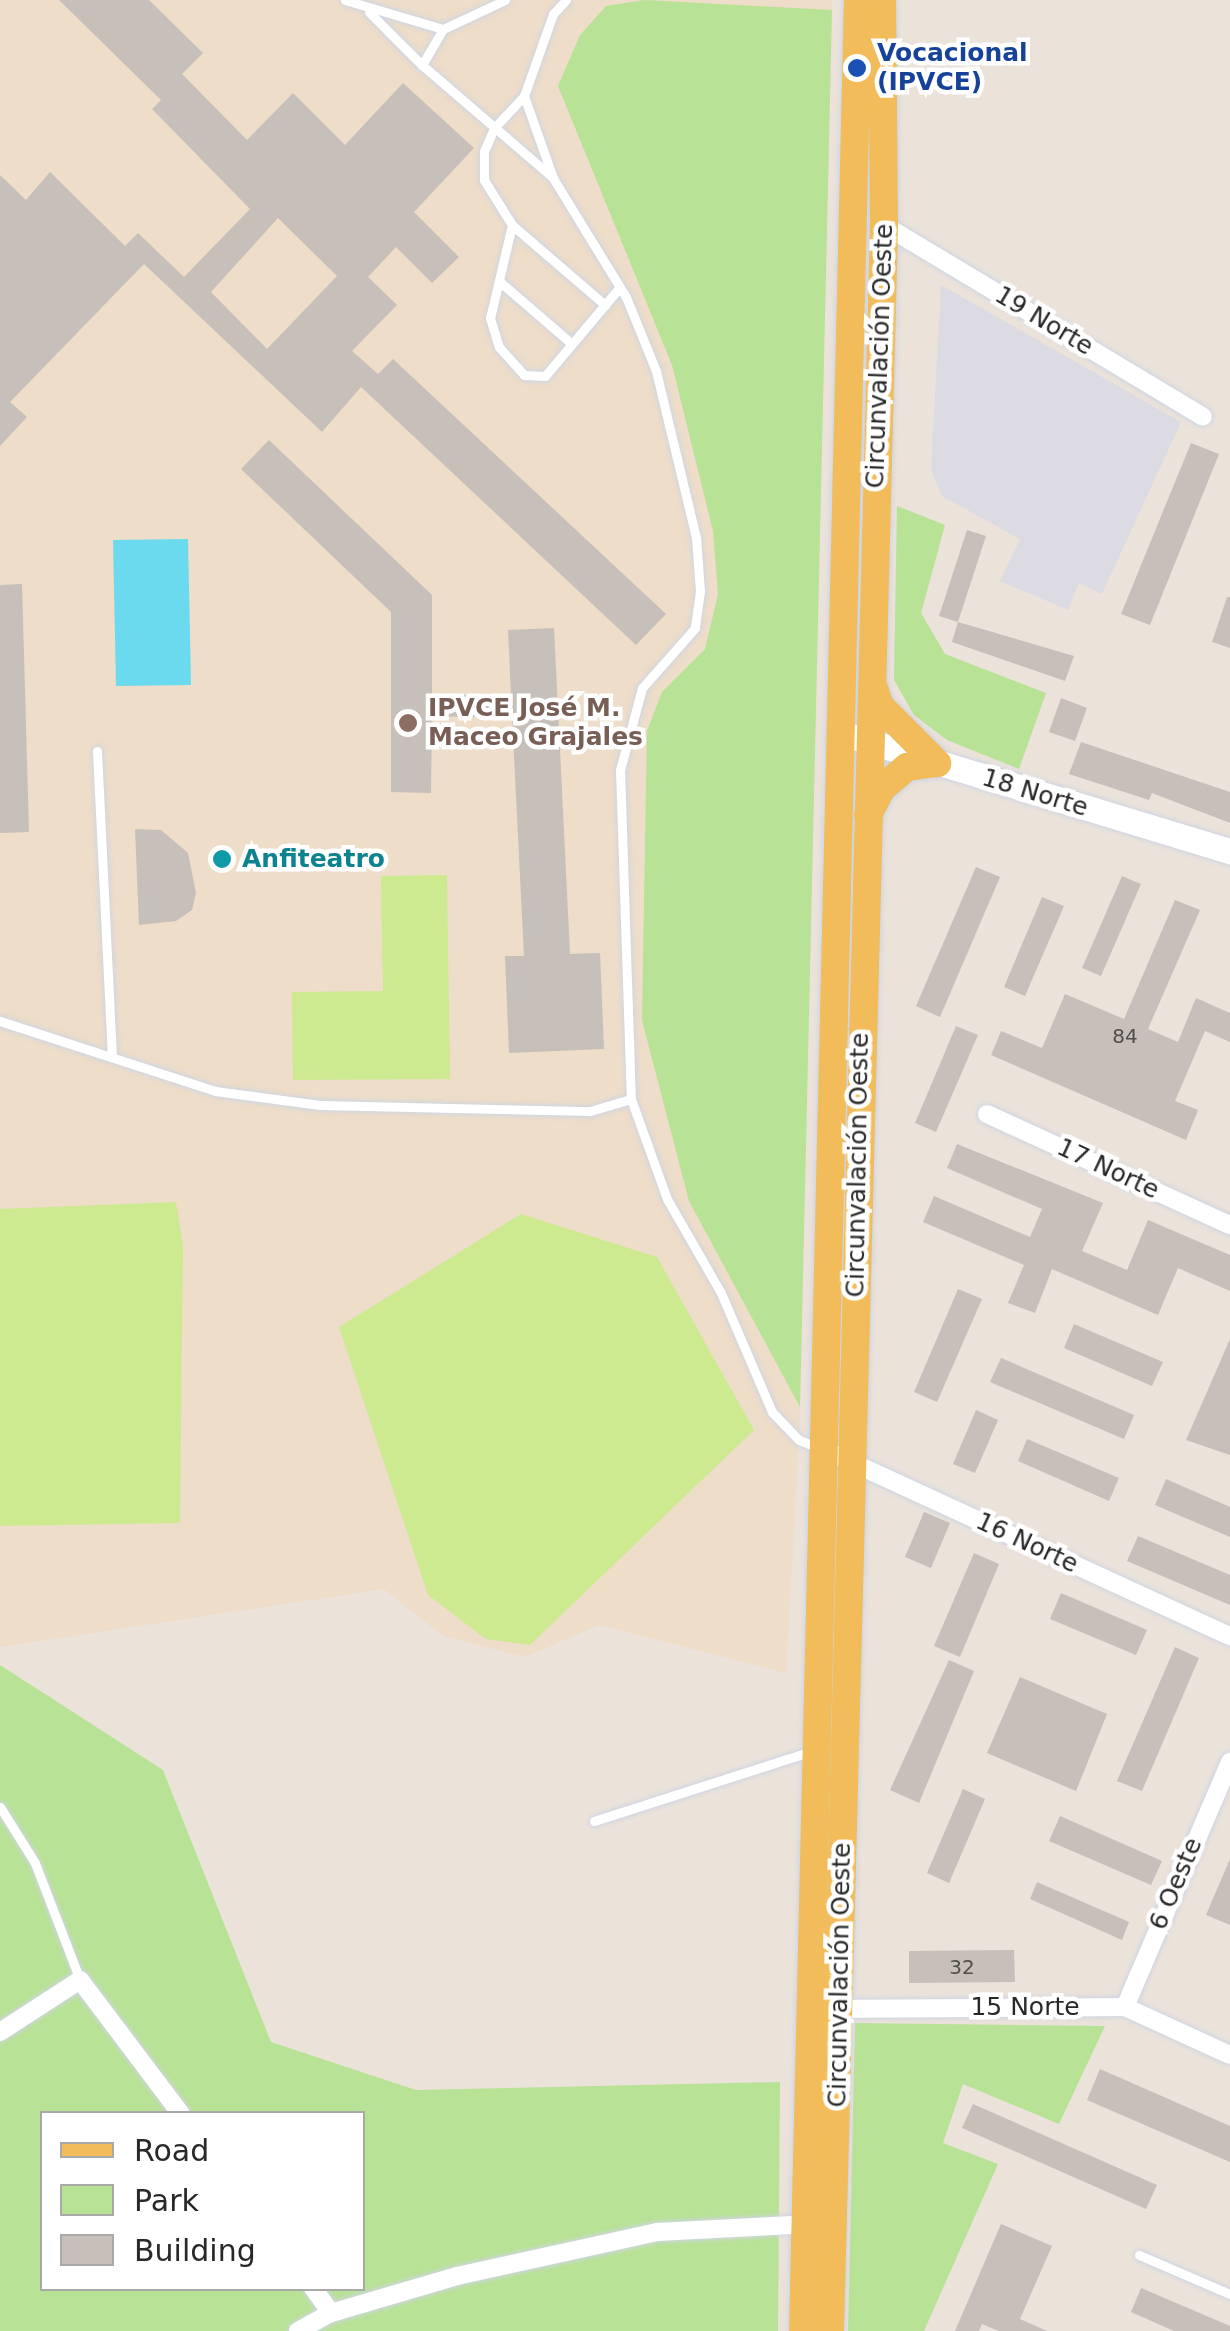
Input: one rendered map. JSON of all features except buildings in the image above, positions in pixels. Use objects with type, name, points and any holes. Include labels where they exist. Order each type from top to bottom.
[{"type":"main road","name":"Circunvalación Oeste","points":[[803,2331],[819,2223],[840,2008],[825,1450],[858,0]]},
{"type":"main road","name":"Circunvalación Oeste","points":[[830,2331],[819,2223],[810,2009],[851,1462],[884,225],[882,0]]},
{"type":"main road","points":[[871,677],[880,706],[938,763]]},
{"type":"main road","name":"18 Norte","points":[[841,733],[1230,851]]},
{"type":"main road","points":[[867,816],[882,788],[907,767],[938,763]]},
{"type":"street","name":"19 Norte","points":[[884,225],[1203,417]]},
{"type":"street","name":"17 Norte","points":[[987,1114],[1230,1224]]},
{"type":"street","name":"16 Norte","points":[[825,1450],[1230,1636]]},
{"type":"street","name":"6 Oeste","points":[[1125,2007],[1230,1762]]},
{"type":"street","points":[[0,2032],[80,1980],[179,2111]]},
{"type":"street","name":"15 Norte","points":[[810,2009],[1125,2007],[1230,2055]]},
{"type":"street","points":[[298,2331],[331,2313],[458,2276],[657,2232],[819,2223]]},
{"type":"street","points":[[315,2291],[331,2313]]},
{"type":"lane","points":[[346,0],[368,10],[443,29]]},
{"type":"lane","points":[[422,65],[443,29],[506,0]]},
{"type":"lane","points":[[566,0],[553,14],[524,96],[494,128],[484,151],[484,180],[512,225],[605,304]]},
{"type":"lane","points":[[368,10],[422,65],[553,178]]},
{"type":"lane","points":[[524,96],[553,178],[620,287],[656,371],[696,537],[700,592],[694,628],[642,688],[620,770],[631,1099],[674,1215],[721,1293],[772,1412],[799,1440],[825,1450]]},
{"type":"lane","points":[[512,225],[490,318],[495,336],[524,376],[544,376],[620,287]]},
{"type":"lane","points":[[499,280],[572,344]]},
{"type":"lane","points":[[97,751],[112,1057]]},
{"type":"lane","points":[[0,1020],[214,1091],[320,1105],[590,1112],[631,1099]]},
{"type":"lane","points":[[594,1821],[831,1752]]},
{"type":"lane","points":[[0,1807],[36,1863],[80,1980]]},
{"type":"lane","points":[[1138,2255],[1230,2294]]},
{"type":"shaded area","name":"IPVCE José M. Maceo Grajales","points":[[0,0],[832,0],[799,1440],[786,1673],[599,1625],[525,1657],[443,1636],[384,1589],[0,1647]]},
{"type":"shaded area","points":[[941,285],[1181,422],[1102,594],[1079,583],[1068,610],[1000,581],[1020,539],[942,496],[931,469]]},
{"type":"green space","points":[[644,0],[832,10],[800,1407],[689,1201],[642,1020],[647,731],[662,692],[705,649],[718,594],[713,531],[672,365],[558,86],[580,35],[606,6]]},
{"type":"green space","points":[[897,506],[945,525],[921,613],[945,654],[1046,693],[1019,769],[947,740],[914,715],[894,680]]},
{"type":"green space","points":[[447,875],[450,1079],[293,1080],[292,992],[383,991],[381,876]]},
{"type":"green space","points":[[176,1202],[183,1245],[180,1523],[0,1526],[0,1209]]},
{"type":"green space","points":[[521,1214],[657,1257],[754,1430],[530,1645],[486,1639],[428,1595],[339,1327]]},
{"type":"green space","points":[[0,1665],[163,1770],[271,2042],[416,2090],[780,2082],[778,2331],[0,2331]]},
{"type":"green space","points":[[855,2023],[1105,2026],[1059,2124],[963,2084],[943,2143],[998,2164],[924,2331],[848,2331]]},
{"type":"water","points":[[188,539],[191,685],[116,686],[113,540]]},
{"type":"place","name":"Vocacional (IPVCE)","points":[[857,68]]},
{"type":"place","name":"IPVCE José M. Maceo Grajales","points":[[408,723]]},
{"type":"place","name":"Anfiteatro","points":[[222,859]]}]
